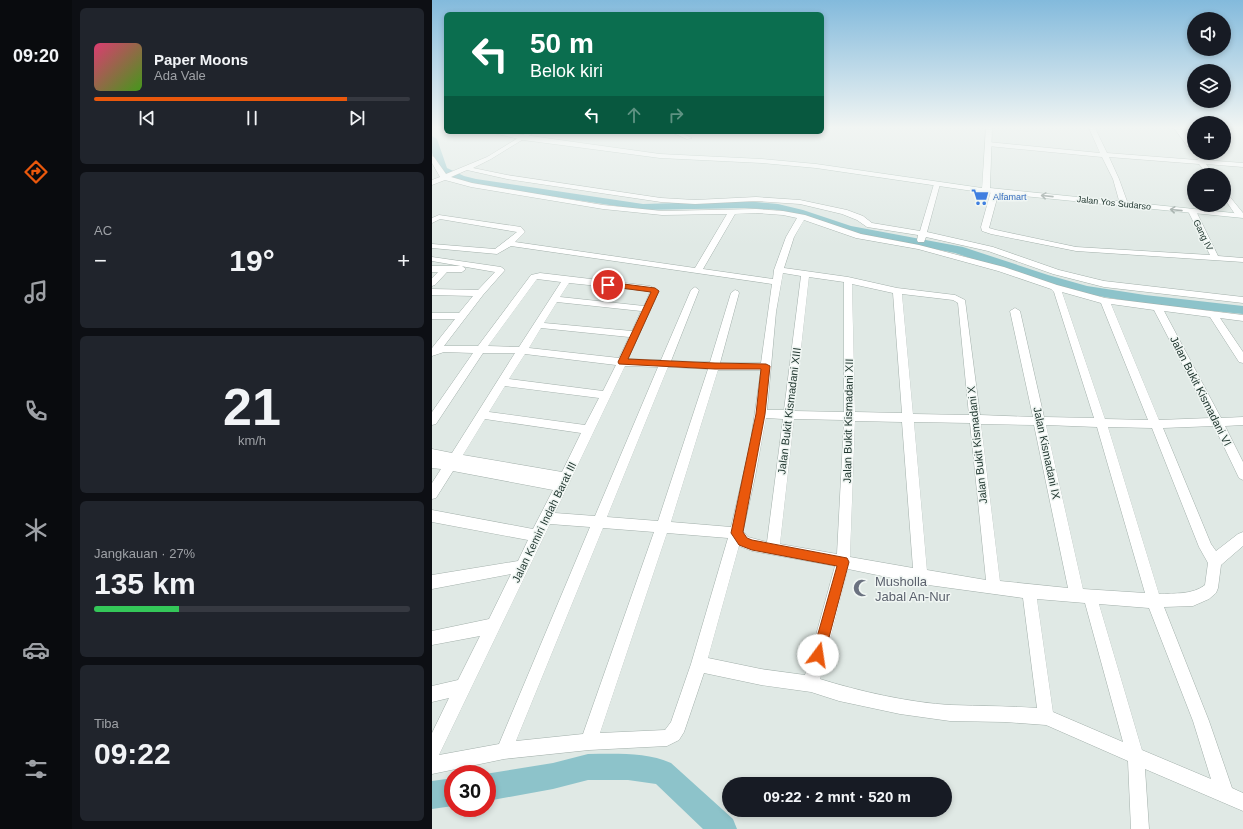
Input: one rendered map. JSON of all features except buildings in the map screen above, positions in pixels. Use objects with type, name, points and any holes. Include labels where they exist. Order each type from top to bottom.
[{"type":"street","points":[[439,167],[446,176],[471,185],[603,207],[676,213],[769,211],[802,217],[859,236],[921,240],[990,249],[1056,272],[1104,284],[1243,300]]},
{"type":"street","points":[[432,183],[469,167]]},
{"type":"street","name":"Jalan Yos Sudarso","points":[[821,167],[986,190],[1187,210]]},
{"type":"street","points":[[986,190],[987,167]]},
{"type":"street","points":[[1110,167],[1124,204]]},
{"type":"street","points":[[464,169],[661,200],[695,202],[756,199],[800,202],[844,212],[860,218],[870,225],[921,240],[1054,287],[1105,301],[1243,318]]},
{"type":"street","points":[[921,240],[937,184]]},
{"type":"street","points":[[995,191],[984,227],[994,232],[1076,249],[1243,260]]},
{"type":"street","points":[[1231,202],[1242,216]]},
{"type":"street","points":[[698,270],[732,212]]},
{"type":"street","name":"Gang IV","points":[[1192,212],[1215,258]]},
{"type":"street","name":"Jalan Yos Sudarso","points":[[1202,212],[1242,216]]},
{"type":"street","points":[[432,765],[504,751],[589,742],[669,737],[678,726],[699,664],[737,533],[761,414],[778,270],[792,230],[802,217]]},
{"type":"street","points":[[432,246],[497,252],[521,232],[518,229],[434,218]]},
{"type":"street","points":[[509,243],[776,282]]},
{"type":"street","points":[[434,263],[445,269],[493,269]]},
{"type":"street","points":[[434,263],[501,270],[480,293],[435,350]]},
{"type":"street","points":[[432,283],[445,269]]},
{"type":"street","points":[[778,270],[848,280],[898,291],[921,577]]},
{"type":"street","name":"Jalan Bukit Kismadani XIII","points":[[773,548],[790,414],[805,274]]},
{"type":"street","points":[[432,420],[498,324],[534,277],[540,276],[566,280],[432,494]]},
{"type":"street","name":"Jalan Kemiri Indah Barat III","points":[[432,752],[655,292],[654,290],[650,289],[566,280]]},
{"type":"street","name":"Jalan Bukit Kismadani XII","points":[[812,684],[843,562],[850,416],[848,280]]},
{"type":"street","points":[[1054,287],[1058,292],[1101,422],[1154,601],[1201,721],[1224,795]]},
{"type":"street","points":[[504,751],[695,290]]},
{"type":"street","name":"Jalan Bukit Kismadani X","points":[[898,291],[954,298],[961,300],[962,303],[994,587]]},
{"type":"street","points":[[432,292],[480,293]]},
{"type":"street","points":[[589,742],[663,527],[715,366],[735,293]]},
{"type":"street","points":[[554,299],[648,308]]},
{"type":"street","points":[[1105,301],[1206,547],[1215,562]]},
{"type":"street","name":"Jalan Bukit Kismadani VI","points":[[1158,308],[1217,420],[1243,475]]},
{"type":"street","name":"Jalan Kismadani IX","points":[[1016,311],[1040,421],[1084,596],[1136,757],[1140,829]]},
{"type":"street","points":[[1213,315],[1243,360]]},
{"type":"street","points":[[432,316],[462,316]]},
{"type":"street","points":[[538,325],[635,334]]},
{"type":"street","points":[[435,350],[522,350],[622,362],[715,366],[766,366]]},
{"type":"street","points":[[503,382],[606,395]]},
{"type":"street","points":[[761,414],[908,419],[1156,424],[1217,420],[1243,421]]},
{"type":"street","points":[[482,415],[589,430]]},
{"type":"street","points":[[432,454],[452,462],[563,482]]},
{"type":"street","points":[[432,463],[452,462]]},
{"type":"street","points":[[432,516],[537,536]]},
{"type":"street","points":[[546,518],[737,533],[743,541],[752,545],[921,577],[1029,592],[1154,601],[1193,599],[1204,594],[1211,588],[1215,562],[1222,554],[1243,538]]},
{"type":"street","points":[[432,582],[523,566]]},
{"type":"street","points":[[1029,592],[1046,717]]},
{"type":"street","points":[[432,638],[493,626]]},
{"type":"street","points":[[699,664],[761,677],[812,684],[840,693],[900,706],[950,713],[1046,717],[1243,802]]},
{"type":"street","points":[[432,694],[463,688]]},
{"type":"waterway","points":[[442,167],[443,170],[460,178],[476,182],[643,207],[660,208],[745,204],[778,207],[799,212],[848,229],[959,250],[1072,287],[1145,300],[1243,310]]},
{"type":"waterway","points":[[496,786],[553,776],[588,767],[628,767],[662,772],[723,829]]},
{"type":"waterway","points":[[432,795],[444,793]]},
{"type":"place","name":"Alfamart","points":[[980,197]]},
{"type":"place","name":"Musholla Jabal An-Nur","points":[[862,588]]},
{"type":"route","points":[[608,285],[650,289],[655,291],[622,362],[715,366],[766,366],[761,414],[737,533],[743,541],[752,545],[843,562],[818,655]]}]
